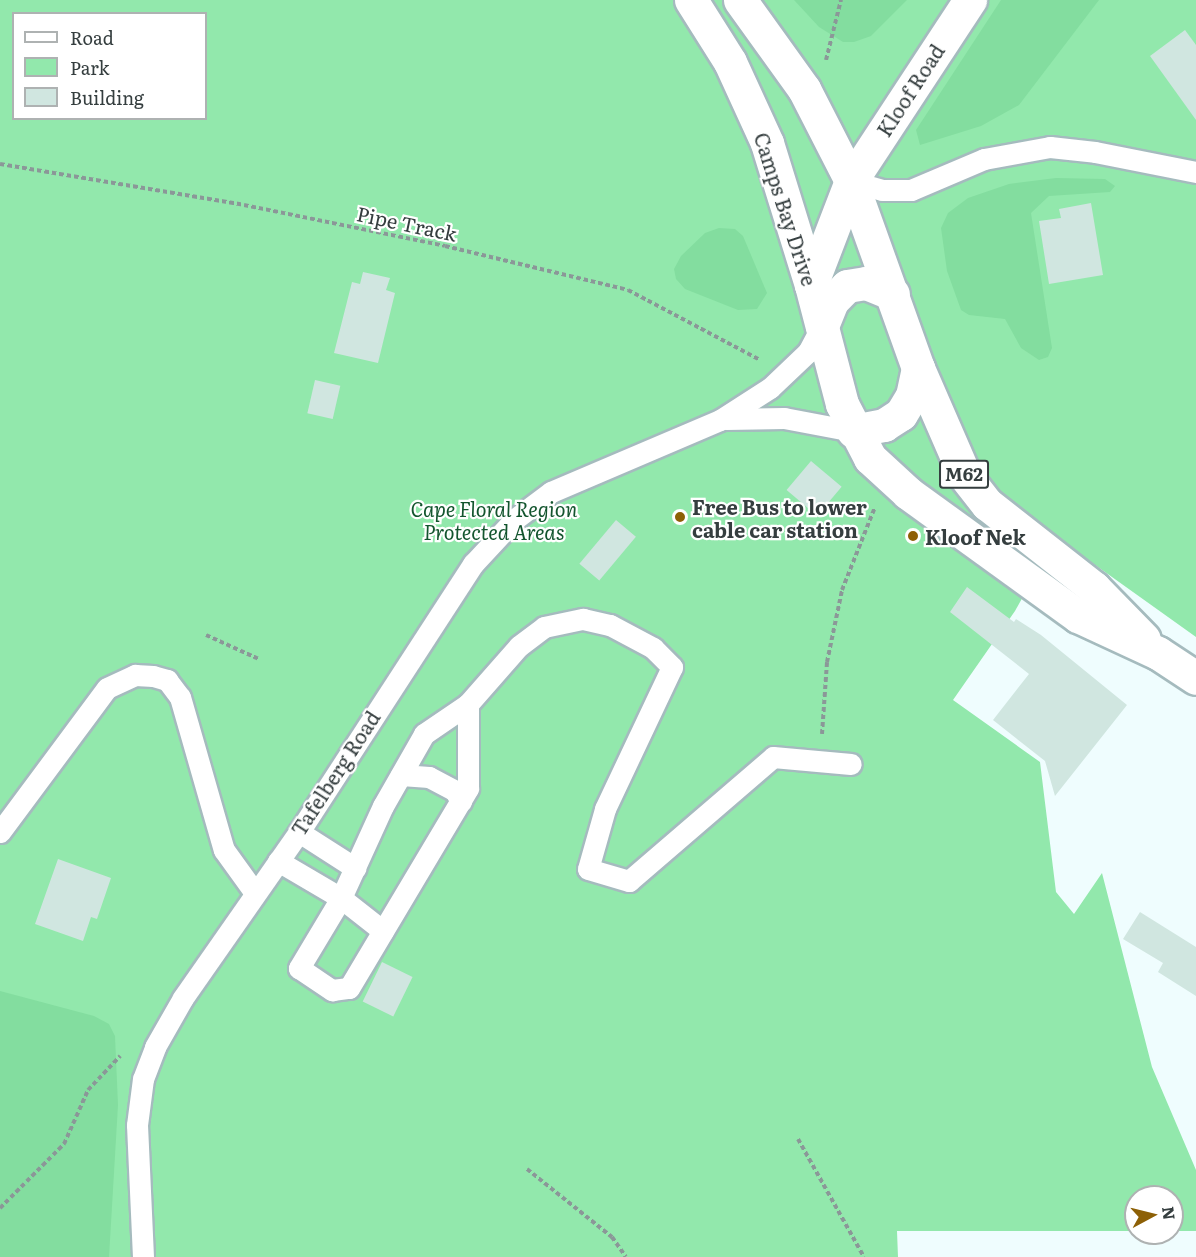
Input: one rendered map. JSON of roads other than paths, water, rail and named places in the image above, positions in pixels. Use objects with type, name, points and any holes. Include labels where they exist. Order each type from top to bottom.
[{"type":"main road","name":"Camps Bay Drive","points":[[691,0],[730,62],[767,143],[822,326]]},
{"type":"main road","name":"M62","points":[[740,0],[804,89],[851,181],[918,368],[965,476],[987,504],[1094,588],[1158,653]]},
{"type":"main road","name":"Kloof Road","points":[[811,285],[851,181],[970,0]]},
{"type":"main road","points":[[822,326],[832,301],[847,286],[866,283],[893,294]]},
{"type":"main road","name":"M62","points":[[822,326],[853,431],[870,458],[908,493],[1078,616],[1158,653],[1196,678]]},
{"type":"main road","points":[[853,431],[884,425],[901,414],[912,396],[918,368]]},
{"type":"lane","points":[[851,181],[882,190],[911,190],[984,159],[1050,147],[1095,152],[1196,172]]},
{"type":"lane","name":"Tafelberg Road","points":[[143,1257],[137,1125],[143,1079],[170,1018],[299,832],[473,564],[515,519],[569,483],[720,420],[787,374],[808,352],[822,326]]},
{"type":"lane","name":"Tafelberg Road","points":[[720,420],[784,418],[853,431]]},
{"type":"lane","points":[[468,704],[468,788],[349,988],[332,990],[299,968],[341,898],[401,775],[424,734],[468,704],[519,646],[544,627],[561,621],[583,619],[622,629],[672,667],[605,809],[588,869],[629,881],[773,757],[851,764]]},
{"type":"lane","points":[[0,832],[107,688],[135,675],[153,676],[167,680],[180,697],[224,850],[255,893]]},
{"type":"lane","points":[[401,775],[429,777],[455,791],[461,801]]},
{"type":"lane","points":[[299,832],[354,868]]},
{"type":"lane","points":[[278,861],[341,898],[383,931]]},
{"type":"place","name":"Free Bus to lower cable car station","points":[[680,517]]},
{"type":"place","name":"Kloof Nek","points":[[913,536]]},
{"type":"park label","name":"Cape Floral Region Protected Areas","points":[[494,520]]}]
